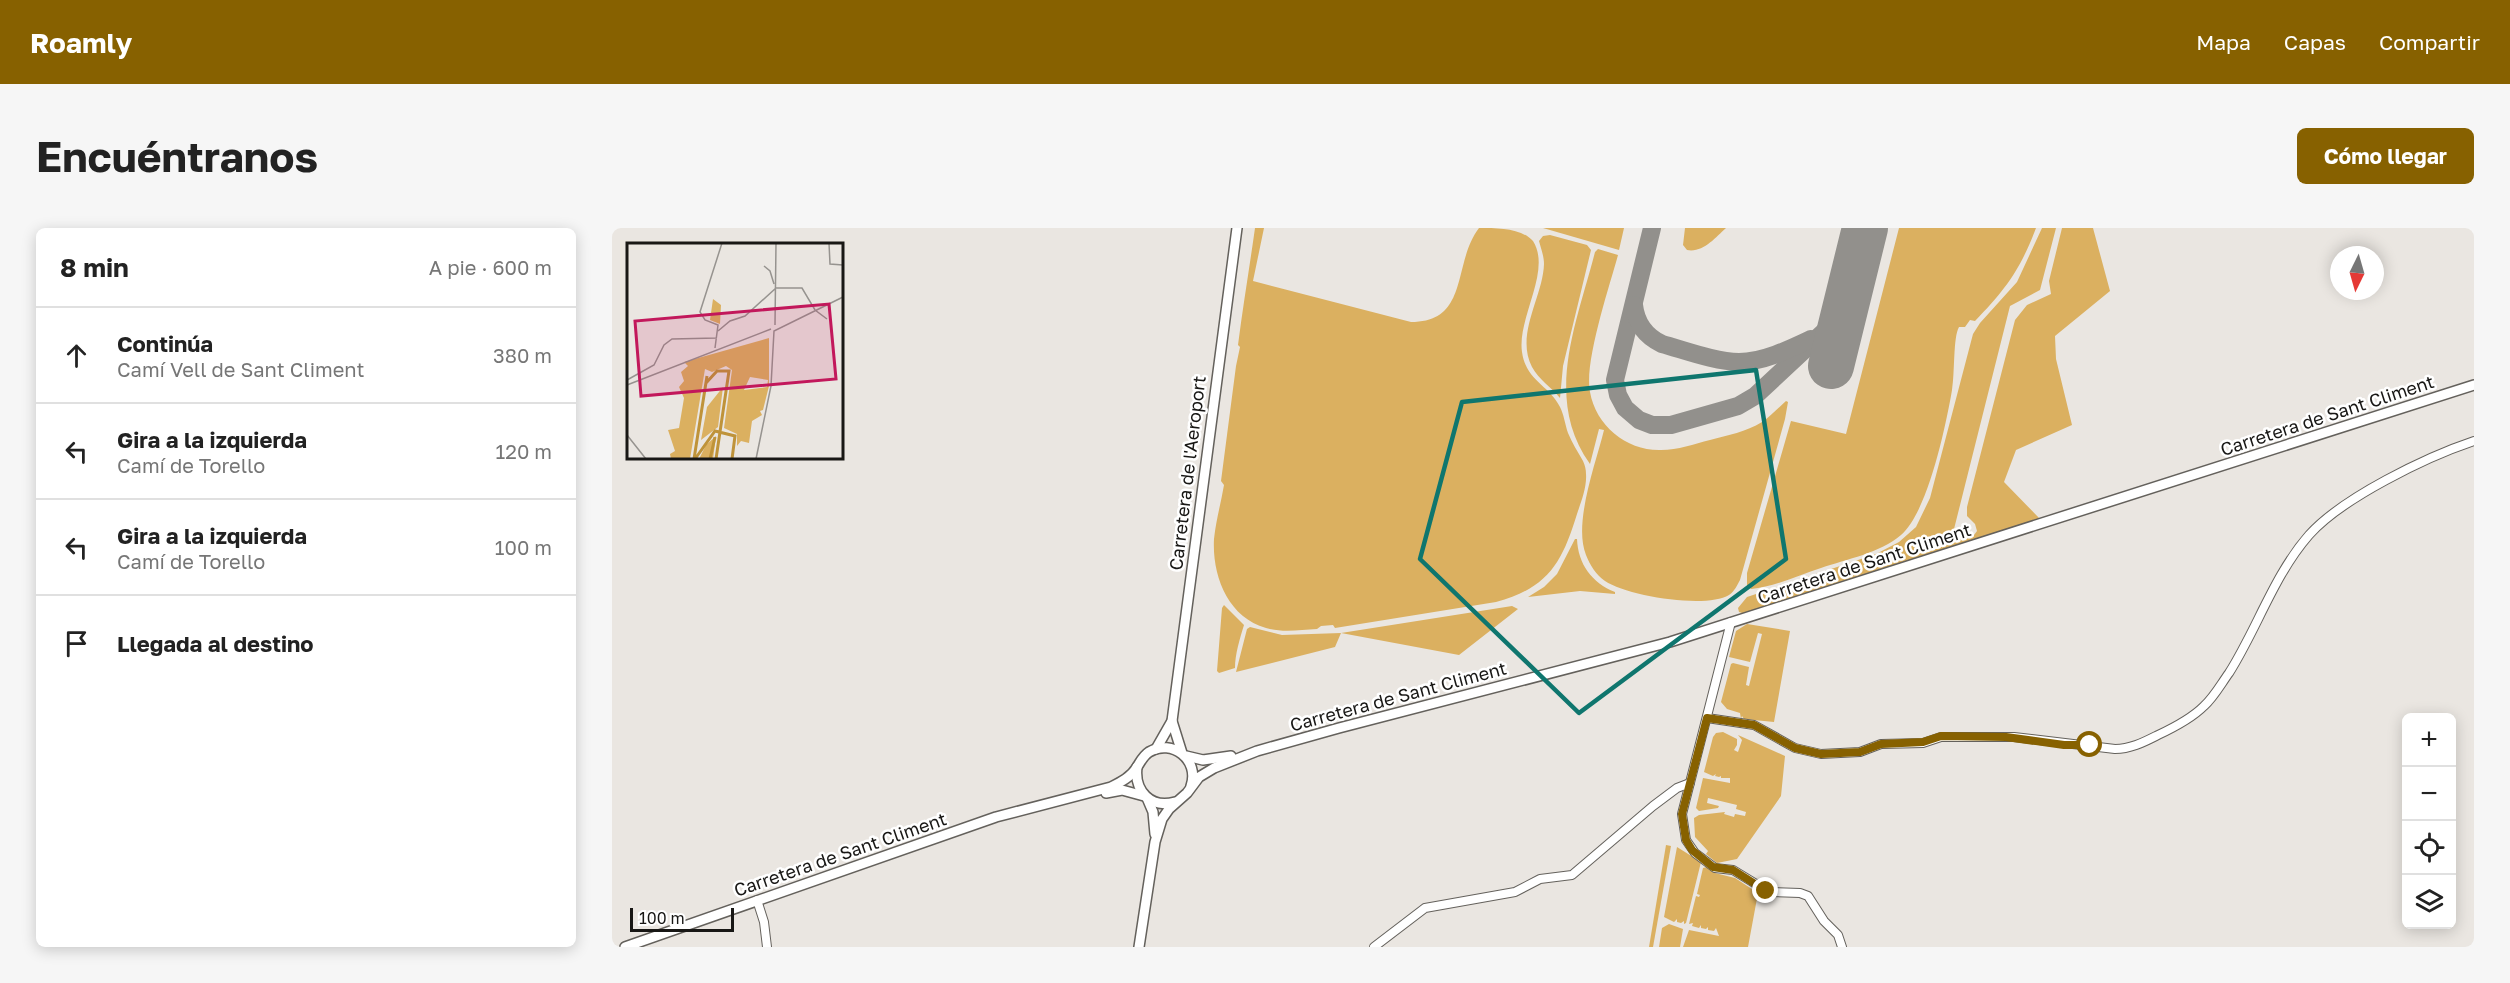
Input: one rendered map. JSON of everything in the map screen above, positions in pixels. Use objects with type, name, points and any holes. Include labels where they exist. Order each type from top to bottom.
[{"type":"main road","name":"Carretera de l'Aeroport","points":[[1156,749],[1172,722],[1237,228]]},
{"type":"main road","name":"Carretera de Sant Climent","points":[[1257,751],[1629,654],[2474,385]]},
{"type":"main road","name":"Carretera de l'Aeroport","points":[[1172,722],[1184,754]]},
{"type":"main road","points":[[976,825],[1111,787],[1128,777],[1146,754],[1156,749],[1167,747],[1184,754],[1211,760],[1257,751]]},
{"type":"main road","points":[[1139,947],[1155,842],[1162,819],[1204,773],[1257,751]]},
{"type":"main road","points":[[1184,754],[1193,774],[1191,787]]},
{"type":"main road","points":[[1137,768],[1137,783],[1153,813],[1155,842]]},
{"type":"main road","points":[[976,825],[998,822],[1122,790],[1146,797],[1159,804],[1177,801]]},
{"type":"main road","name":"Carretera de Sant Climent","points":[[625,947],[976,825]]},
{"type":"street","points":[[1707,718],[1754,725],[1795,748],[1821,754],[1860,752],[1881,744],[1923,742],[1941,736],[2006,737],[2115,749],[2132,747],[2166,731],[2200,710],[2210,700],[2240,656],[2263,609],[2297,552],[2320,525],[2342,508],[2393,477],[2445,451],[2474,441]]},
{"type":"street","points":[[1731,622],[1682,819],[1686,840],[1690,848],[1715,868],[1733,870],[1766,891],[1800,893],[1808,896],[1824,921],[1838,935],[1842,947]]},
{"type":"street","points":[[1374,947],[1425,908],[1515,892],[1540,879],[1572,875],[1653,806],[1677,788],[1690,783]]},
{"type":"street","points":[[757,900],[764,922],[766,947]]},
{"type":"highlighted area","points":[[1756,370],[1786,559],[1579,713],[1420,559],[1462,402]]},
{"type":"shaded area","points":[[1255,228],[1264,228],[1253,281],[1411,322],[1430,319],[1443,312],[1451,301],[1465,257],[1479,228],[1516,231],[1533,241],[1538,253],[1539,266],[1524,325],[1522,352],[1524,362],[1528,370],[1560,407],[1568,433],[1584,463],[1586,474],[1586,484],[1565,546],[1558,560],[1541,581],[1514,596],[1496,602],[1335,628],[1333,625],[1321,626],[1317,629],[1272,630],[1253,623],[1232,605],[1216,567],[1214,539],[1224,485],[1221,481]]},
{"type":"shaded area","points":[[1543,228],[1624,228],[1619,250]]},
{"type":"shaded area","points":[[1685,228],[1726,228],[1703,247],[1687,250],[1683,245]]},
{"type":"shaded area","points":[[1899,228],[2036,228],[2024,256],[2004,289],[1975,321],[1970,320],[1965,327],[1959,327],[1952,390],[1940,445],[1920,508],[1911,524],[1893,541],[1873,551],[1777,583],[1751,589],[1747,585],[1747,573],[1791,421],[1846,434]]},
{"type":"shaded area","points":[[2042,228],[2056,228],[2040,290],[2010,306],[1951,541],[1974,535],[1977,531],[1975,524],[1967,516],[1967,507],[2015,320],[2027,305],[2051,294],[2049,281],[2062,228],[2093,228],[2110,291],[2055,336],[2056,359],[2072,425],[2016,450],[2004,482],[2040,519],[1745,614],[1739,612],[1738,608],[1747,597],[1876,554],[1899,542],[1916,527],[1930,498],[1973,334],[2017,282]]},
{"type":"shaded area","points":[[1550,235],[1587,245],[1591,250],[1563,366],[1560,398],[1532,367],[1527,342],[1544,261],[1539,241],[1543,236]]},
{"type":"shaded area","points":[[1598,249],[1618,255],[1594,344],[1589,379],[1590,392],[1599,416],[1615,434],[1636,446],[1648,449],[1680,448],[1750,428],[1765,420],[1786,401],[1788,402],[1740,580],[1729,595],[1718,599],[1685,601],[1630,591],[1602,579],[1586,555],[1582,527],[1584,510],[1604,430],[1599,429],[1590,464],[1576,439],[1568,413],[1566,387],[1573,333],[1595,252]]},
{"type":"shaded area","points":[[1577,539],[1580,557],[1588,572],[1615,594],[1580,591],[1528,597],[1544,587],[1557,574]]},
{"type":"shaded area","points":[[1224,605],[1244,625],[1235,668],[1219,673],[1217,671]]},
{"type":"shaded area","points":[[1512,606],[1518,609],[1459,655],[1341,633]]},
{"type":"shaded area","points":[[1747,624],[1790,631],[1774,722],[1744,719],[1742,716],[1741,719],[1740,713],[1727,709],[1721,702],[1731,664],[1749,667],[1746,685],[1749,686],[1762,634],[1758,633],[1750,662],[1729,657],[1736,631]]},
{"type":"shaded area","points":[[1250,627],[1282,635],[1341,633],[1335,647],[1236,672],[1247,629]]},
{"type":"shaded area","points":[[1723,732],[1737,739],[1734,750],[1738,752],[1742,740],[1738,735],[1785,756],[1781,796],[1737,859],[1717,863],[1706,854],[1708,851],[1695,837],[1694,818],[1699,815],[1725,812],[1724,814],[1734,817],[1735,814],[1745,816],[1746,812],[1736,809],[1737,805],[1708,798],[1707,803],[1719,806],[1718,808],[1699,811],[1696,808],[1703,778],[1730,783],[1730,778],[1721,778],[1721,776],[1715,776],[1716,774],[1713,776],[1704,772],[1713,737],[1716,733]]},
{"type":"shaded area","points":[[1666,845],[1671,846],[1653,947],[1649,947]]},
{"type":"shaded area","points":[[1677,847],[1701,862],[1684,924],[1684,921],[1677,922],[1677,919],[1674,922],[1664,917]]},
{"type":"shaded area","points":[[1707,867],[1715,873],[1735,878],[1758,893],[1748,947],[1683,947],[1689,930],[1719,936],[1716,928],[1714,931],[1708,930],[1708,927],[1701,928],[1701,925],[1699,928],[1692,926],[1693,923],[1689,924],[1696,896],[1700,895],[1697,894],[1703,868]]},
{"type":"shaded area","points":[[1669,924],[1683,929],[1680,947],[1659,947],[1662,928]]},
{"type":"taxiway","points":[[1652,228],[1615,380],[1618,395],[1625,408],[1639,420],[1652,425],[1671,425],[1738,406],[1755,396],[1829,327],[1847,302]]},
{"type":"taxiway","points":[[1634,305],[1642,328],[1656,341],[1720,360],[1739,362],[1757,360],[1811,339]]},
{"type":"runway","points":[[1831,366],[1865,228]]},
{"type":"route","points":[[1766,891],[1733,870],[1713,867],[1688,846],[1682,814],[1707,718],[1754,725],[1795,748],[1821,754],[1860,752],[1881,744],[1913,744],[1941,736],[2006,737],[2064,745],[2090,745]]}]
